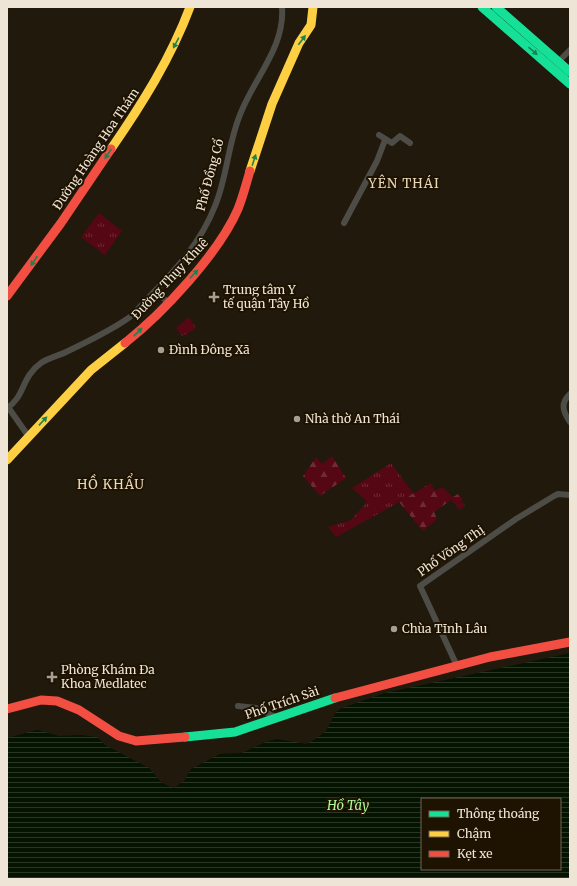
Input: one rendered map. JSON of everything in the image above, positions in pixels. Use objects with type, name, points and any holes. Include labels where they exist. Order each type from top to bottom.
[{"type":"main road","name":"Đường Hoàng Hoa Thám","points":[[7,296],[61,223],[157,80],[178,39],[190,7]]},
{"type":"main road","name":"Đường Thụy Khuê","points":[[7,460],[91,370],[130,339],[168,302],[215,250],[233,222],[279,86],[299,43],[311,25],[313,7]]},
{"type":"main road","points":[[482,7],[559,62],[570,72]]},
{"type":"main road","points":[[496,7],[570,84]]},
{"type":"main road","name":"Phố Trích Sài","points":[[7,709],[40,700],[57,701],[75,708],[119,736],[143,741],[235,732],[326,700],[495,656],[570,642]]},
{"type":"street","name":"Phố Đồng Cổ","points":[[8,408],[19,396],[28,375],[42,362],[87,342],[128,319],[185,258],[207,225],[216,204],[234,128],[280,35],[282,7]]},
{"type":"street","points":[[559,62],[570,50]]},
{"type":"street","points":[[379,135],[392,143],[400,136],[410,143]]},
{"type":"street","points":[[344,223],[377,161],[386,140]]},
{"type":"street","points":[[155,291],[168,302]]},
{"type":"street","points":[[570,394],[565,398],[563,407],[565,415],[570,422]]},
{"type":"street","points":[[8,408],[29,437]]},
{"type":"street","name":"Phố Võng Thị","points":[[456,666],[420,586],[516,519],[554,496],[570,495]]},
{"type":"street","points":[[238,706],[256,708],[278,718]]},
{"type":"green space","points":[[99,213],[122,231],[105,255],[81,237]]},
{"type":"green space","points":[[189,317],[196,328],[182,336],[176,328]]},
{"type":"green space","points":[[332,456],[346,478],[320,496],[303,476],[316,457],[322,464]]},
{"type":"green space","points":[[391,463],[414,494],[336,537],[328,527],[351,520],[367,502],[352,488]]},
{"type":"green space","points":[[431,483],[435,491],[442,487],[453,497],[458,494],[463,499],[461,501],[465,505],[460,510],[451,500],[434,512],[437,519],[423,531],[399,502]]},
{"type":"water","name":"Hồ Tây","points":[[570,653],[570,879],[7,879],[7,738],[37,730],[59,736],[81,735],[97,737],[105,745],[149,768],[162,783],[174,788],[184,781],[191,769],[220,754],[242,753],[266,742],[277,739],[306,744],[326,731],[336,712],[342,708],[385,693]]},
{"type":"traffic: fast","points":[[482,7],[570,84]]},
{"type":"traffic: fast","points":[[496,7],[570,72]]},
{"type":"traffic: fast","points":[[185,737],[235,732],[335,698]]},
{"type":"traffic: slow","points":[[111,149],[155,80],[174,44],[190,7]]},
{"type":"traffic: slow","points":[[250,171],[272,104],[299,43],[311,25],[313,7]]},
{"type":"traffic: slow","points":[[7,460],[91,370],[125,343]]},
{"type":"traffic: jam","points":[[7,296],[61,223],[111,149]]},
{"type":"traffic: jam","points":[[125,343],[156,316],[189,281],[218,244],[238,209],[250,171]]},
{"type":"traffic: jam","points":[[335,698],[490,657],[570,642]]},
{"type":"traffic: jam","points":[[7,709],[41,700],[57,701],[79,710],[119,736],[136,741],[185,737]]},
{"type":"place","name":"Trung tâm Y tế quận Tây Hồ","points":[[214,297]]},
{"type":"place","name":"Đình Đông Xã","points":[[161,350]]},
{"type":"place","name":"Nhà thờ An Thái","points":[[297,419]]},
{"type":"place","name":"Chùa Tĩnh Lâu","points":[[394,629]]},
{"type":"place","name":"Phòng Khám Đa Khoa Medlatec","points":[[52,677]]},
{"type":"district","name":"YÊN THÁI","points":[[404,183]]},
{"type":"district","name":"HỒ KHẨU","points":[[111,484]]}]
